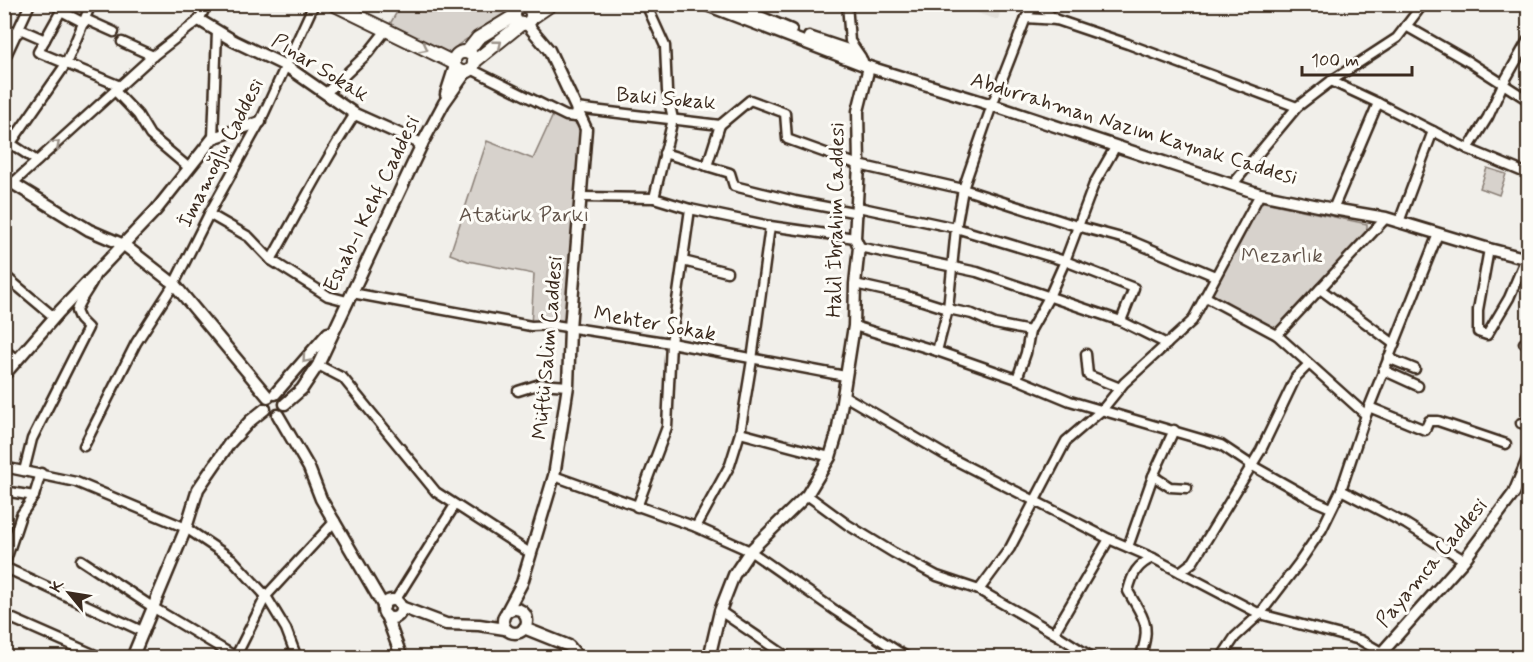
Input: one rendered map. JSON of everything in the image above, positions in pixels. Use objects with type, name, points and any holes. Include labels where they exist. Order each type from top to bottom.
[{"type":"main road","points":[[464,64],[478,38],[523,13],[552,4]]},
{"type":"main road","points":[[340,6],[464,64]]},
{"type":"main road","points":[[464,64],[523,13]]},
{"type":"street","points":[[4,60],[30,4]]},
{"type":"street","points":[[38,161],[8,141],[66,64],[91,4]]},
{"type":"street","points":[[207,4],[199,20],[153,56],[38,161],[9,181],[89,230],[124,244],[174,284],[271,395],[282,397],[285,404],[284,411],[278,415],[272,415],[264,409]]},
{"type":"street","name":"İmamoğlu Caddesi","points":[[84,446],[136,343],[174,284],[209,214],[260,122],[314,4]]},
{"type":"street","points":[[646,4],[665,46],[667,91],[673,118],[654,198]]},
{"type":"street","name":"Abdurrahman Nazım Kaynak Caddesi","points":[[704,4],[868,67],[992,105],[1260,194],[1386,218],[1527,258]]},
{"type":"street","points":[[729,4],[801,34],[848,50],[868,67]]},
{"type":"street","points":[[847,4],[850,40],[868,67]]},
{"type":"street","points":[[937,351],[948,309],[956,228],[963,189],[992,105],[1026,18],[1035,4],[1057,20]]},
{"type":"street","points":[[1233,184],[1297,107],[1331,81],[1397,38],[1423,4]]},
{"type":"street","points":[[114,32],[61,11],[38,52],[117,89],[138,114],[150,135],[189,168]]},
{"type":"street","name":"Müftü Salim Caddesi","points":[[505,619],[522,583],[554,476],[568,386],[570,328],[586,129],[549,50],[523,13]]},
{"type":"street","points":[[1026,18],[1057,20],[1297,107]]},
{"type":"street","name":"Pınar Sokak","points":[[199,20],[286,66],[355,114],[422,144]]},
{"type":"street","points":[[1406,26],[1528,100]]},
{"type":"street","points":[[4,29],[19,31],[45,40]]},
{"type":"street","points":[[326,93],[368,53],[387,29]]},
{"type":"street","points":[[213,138],[217,31]]},
{"type":"street","points":[[1468,149],[1488,117],[1503,84],[1528,40]]},
{"type":"street","points":[[122,42],[153,56]]},
{"type":"street","name":"Baki Sokak","points":[[464,64],[566,116],[575,117],[576,108],[720,125],[750,100],[785,113],[787,139],[859,165]]},
{"type":"street","name":"Eshab-ı Kehf Caddesi","points":[[285,404],[298,393],[318,365],[422,144],[464,64]]},
{"type":"street","name":"Halil İbrahim Caddesi","points":[[709,657],[720,611],[734,575],[750,551],[807,495],[830,457],[837,434],[854,326],[859,165],[858,111],[868,67]]},
{"type":"street","points":[[1331,81],[1468,149],[1528,174]]},
{"type":"street","points":[[1332,209],[1378,103]]},
{"type":"street","points":[[271,260],[331,150],[355,114]]},
{"type":"street","points":[[4,375],[54,317],[156,210],[213,138],[260,122]]},
{"type":"street","points":[[707,166],[720,125]]},
{"type":"street","points":[[1399,222],[1433,131]]},
{"type":"street","points":[[1017,379],[1030,332],[1049,297],[1094,184],[1113,152],[1114,146]]},
{"type":"street","points":[[664,153],[730,173],[734,186],[795,201],[956,228],[1065,261],[1134,288],[1121,321]]},
{"type":"street","points":[[859,165],[963,189],[1077,226],[1129,240],[1215,276]]},
{"type":"street","points":[[979,590],[1010,548],[1066,441],[1102,410],[1120,388],[1192,321],[1260,194]]},
{"type":"street","points":[[582,196],[654,198],[690,209],[952,265],[1121,321],[1167,344]]},
{"type":"street","points":[[637,507],[667,427],[671,343],[690,209]]},
{"type":"street","name":"Mehter Sokak","points":[[209,214],[249,237],[271,260],[328,296],[350,297],[531,326],[554,325],[671,343],[845,376]]},
{"type":"street","points":[[1277,335],[1386,218]]},
{"type":"street","points":[[696,527],[730,465],[740,433],[770,226]]},
{"type":"street","points":[[1221,657],[1235,637],[1260,614],[1299,564],[1322,529],[1341,490],[1383,370],[1438,234]]},
{"type":"street","points":[[1489,249],[1478,310],[1478,332],[1483,335],[1487,335],[1509,298],[1527,258]]},
{"type":"street","points":[[683,261],[726,272]]},
{"type":"street","points":[[24,471],[32,439],[88,328],[80,320],[76,311],[79,302],[90,288],[95,274]]},
{"type":"street","points":[[4,275],[54,317]]},
{"type":"street","points":[[855,284],[904,295],[972,314],[995,324],[1030,332]]},
{"type":"street","points":[[1320,289],[1394,344]]},
{"type":"street","points":[[1206,297],[1277,335],[1308,365],[1368,411],[1425,430],[1429,421],[1438,421],[1506,444]]},
{"type":"street","points":[[132,657],[186,528],[198,489],[212,467],[250,421],[264,409],[265,401],[337,324]]},
{"type":"street","points":[[854,326],[937,351],[1017,379],[1070,401],[1221,445],[1251,465],[1331,508]]},
{"type":"street","points":[[4,350],[17,360]]},
{"type":"street","points":[[1086,354],[1088,375],[1120,388]]},
{"type":"street","points":[[1388,358],[1415,369]]},
{"type":"street","points":[[318,365],[343,378],[436,492],[530,553]]},
{"type":"street","points":[[1180,572],[1193,562],[1261,450],[1296,377],[1308,365]]},
{"type":"street","points":[[1383,370],[1418,386]]},
{"type":"street","points":[[287,380],[293,390],[298,393]]},
{"type":"street","points":[[518,391],[540,384],[568,386]]},
{"type":"street","points":[[843,395],[946,456],[1109,539],[1153,558],[1260,614],[1360,640],[1379,655]]},
{"type":"street","points":[[278,415],[309,468],[321,499],[334,521],[369,580],[393,609],[402,657]]},
{"type":"street","points":[[1128,547],[1153,476],[1174,430]]},
{"type":"street","points":[[740,433],[830,457]]},
{"type":"street","name":"Payamca Caddesi","points":[[1379,655],[1464,560],[1514,493],[1528,459]]},
{"type":"street","points":[[4,467],[76,482],[186,528],[232,559],[266,596],[286,628],[297,657]]},
{"type":"street","points":[[41,473],[34,496],[21,515],[4,566],[144,632]]},
{"type":"street","points":[[554,476],[696,527],[750,551],[836,611],[908,657]]},
{"type":"street","points":[[1153,476],[1170,487],[1187,488]]},
{"type":"street","points":[[1341,490],[1406,524],[1464,560]]},
{"type":"street","points":[[4,491],[34,496]]},
{"type":"street","points":[[807,495],[848,525],[894,553],[937,576],[979,590],[1092,657]]},
{"type":"street","points":[[393,609],[455,505]]},
{"type":"street","points":[[81,560],[235,657],[266,596],[334,521]]},
{"type":"street","points":[[1054,633],[1109,539]]},
{"type":"street","points":[[1140,657],[1147,638],[1145,620],[1128,591],[1131,579],[1141,563],[1153,558]]},
{"type":"street","points":[[505,619],[515,633],[524,619],[522,583]]},
{"type":"street","points":[[393,609],[446,624],[479,625],[505,619],[514,609],[524,619],[569,646],[579,657]]},
{"type":"street","points":[[720,611],[789,657]]},
{"type":"street","points":[[4,615],[102,657]]},
{"type":"shaded area","points":[[954,5],[1002,5],[998,20]]},
{"type":"green space","points":[[510,4],[517,8],[514,13],[478,38],[467,39],[458,45],[452,55],[387,29],[401,5]]},
{"type":"green space","name":"Atatürk Parkı","points":[[554,113],[586,129],[570,328],[531,326],[534,274],[468,261],[450,254],[487,141],[533,159]]},
{"type":"green space","points":[[1487,168],[1506,174],[1499,195],[1480,188]]},
{"type":"green space","name":"Mezarlık","points":[[1259,201],[1367,224],[1367,233],[1277,335],[1206,297]]}]
